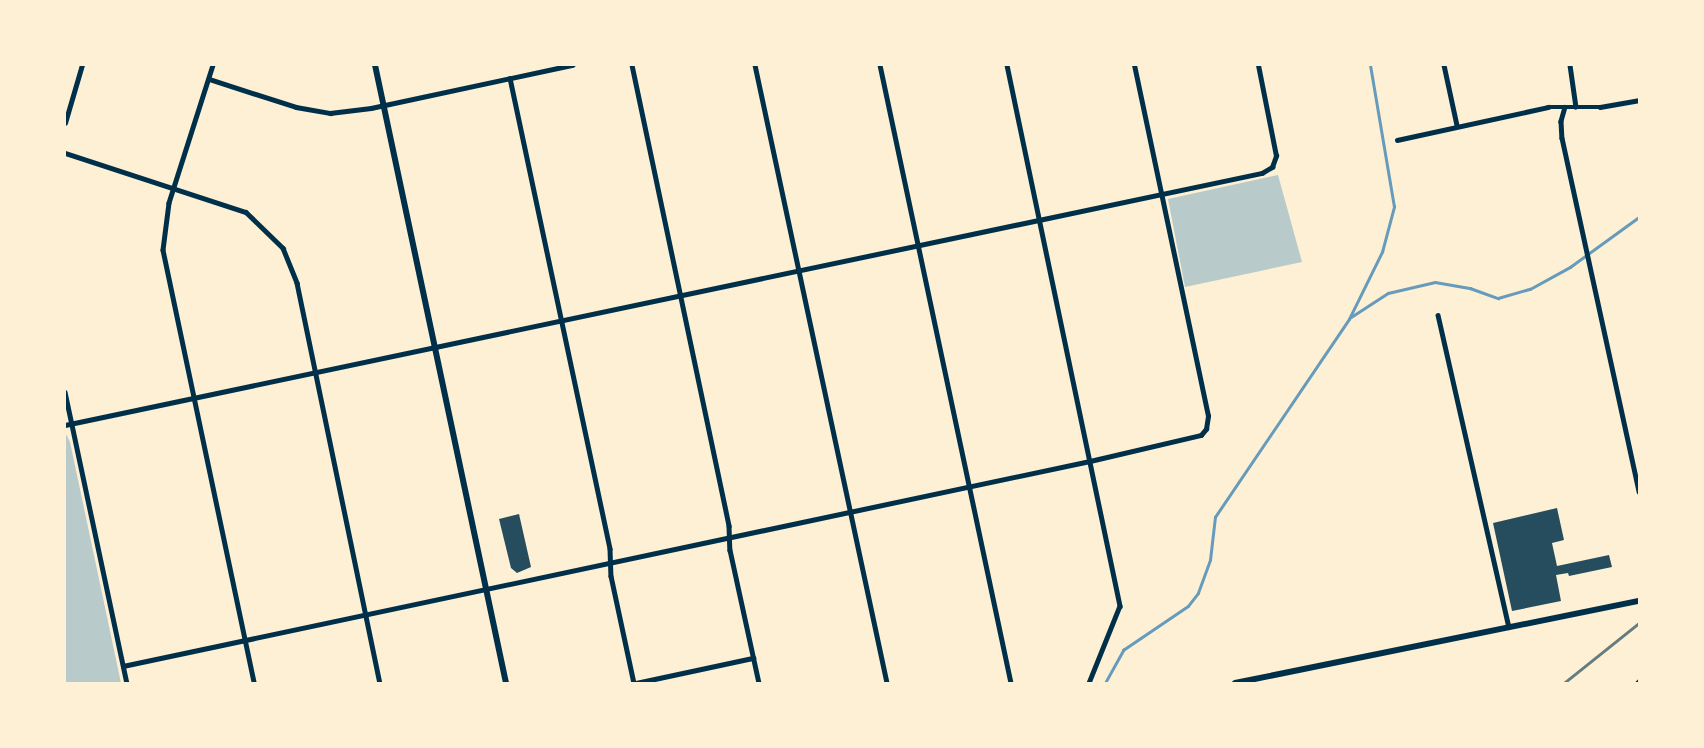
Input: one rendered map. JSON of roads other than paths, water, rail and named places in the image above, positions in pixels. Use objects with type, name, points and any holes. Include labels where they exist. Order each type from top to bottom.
[{"type":"main road","points":[[375,65],[506,683]]},
{"type":"main road","points":[[1235,683],[1639,601]]},
{"type":"street","points":[[65,123],[82,65]]},
{"type":"street","points":[[213,65],[175,186],[164,228],[163,250],[254,683]]},
{"type":"street","points":[[209,79],[315,112],[351,112],[572,65]]},
{"type":"street","points":[[632,65],[759,683]]},
{"type":"street","points":[[755,65],[887,683]]},
{"type":"street","points":[[880,65],[1011,683]]},
{"type":"street","points":[[1007,65],[1120,606],[1088,683]]},
{"type":"street","points":[[123,666],[1193,439],[1206,429],[1208,416],[1134,65]]},
{"type":"street","points":[[65,425],[1262,173],[1272,167],[1276,156],[1258,65]]},
{"type":"street","points":[[1444,65],[1457,125]]},
{"type":"street","points":[[1570,65],[1576,107]]},
{"type":"street","points":[[510,78],[635,683],[753,658]]},
{"type":"street","points":[[1397,140],[1548,107],[1600,107],[1639,100]]},
{"type":"street","points":[[1565,107],[1561,121],[1562,138],[1639,492]]},
{"type":"street","points":[[65,153],[175,186],[246,212],[283,248],[297,283],[380,683]]},
{"type":"street","points":[[1438,314],[1509,627]]},
{"type":"street","points":[[65,392],[127,683]]},
{"type":"waterway","points":[[1105,683],[1123,650],[1188,606],[1198,593],[1210,560],[1215,517],[1349,319],[1382,252],[1394,207],[1370,65]]},
{"type":"waterway","points":[[1351,317],[1388,293],[1435,282],[1470,288],[1498,298],[1530,289],[1570,267],[1639,217]]},
{"type":"railway","points":[[1564,683],[1639,623]]}]
